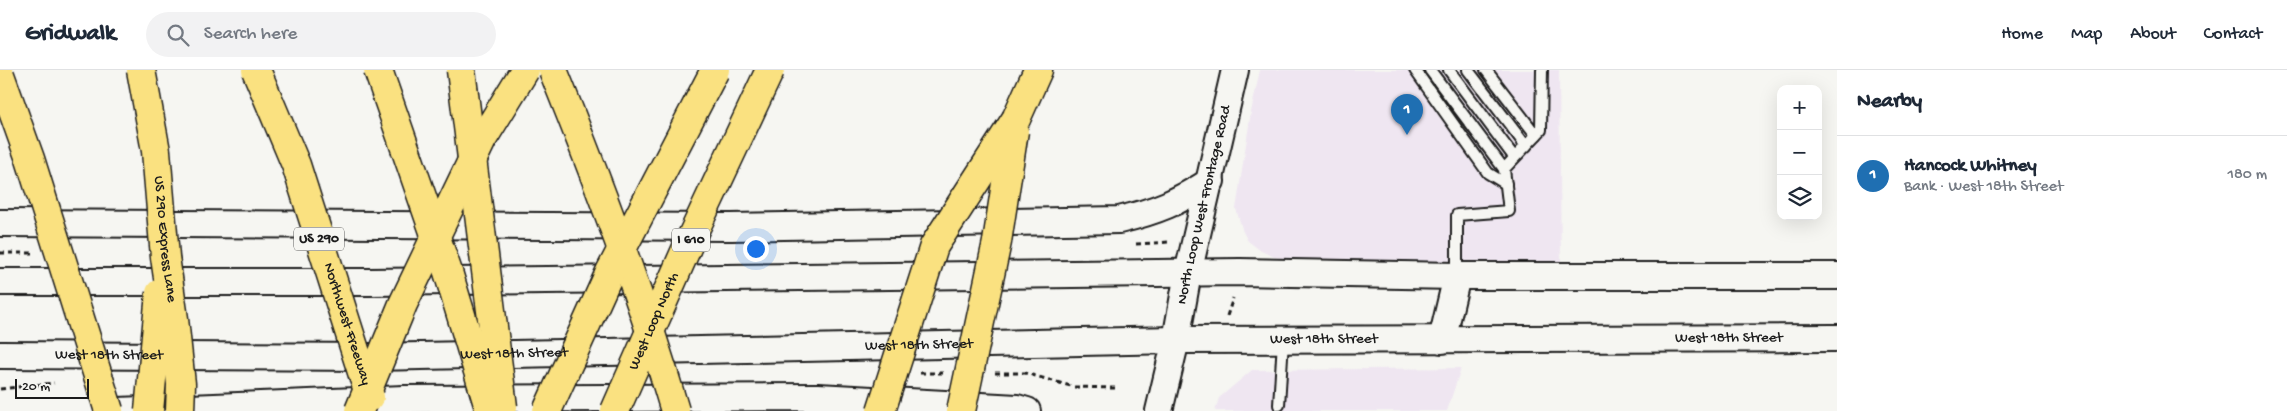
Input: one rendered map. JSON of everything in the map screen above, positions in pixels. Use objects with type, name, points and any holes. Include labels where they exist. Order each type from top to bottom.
[{"type":"highway","name":"US 290 Express Lane","points":[[141,70],[156,151],[165,257],[174,319],[180,384],[180,411]]},
{"type":"highway","name":"Northwest Freeway","points":[[256,70],[296,165],[373,411]]},
{"type":"highway","points":[[378,70],[448,272],[490,411]]},
{"type":"highway","points":[[461,70],[503,411]]},
{"type":"highway","points":[[359,411],[403,304],[482,140],[525,70]]},
{"type":"highway","points":[[553,70],[600,185],[649,324],[675,411]]},
{"type":"highway","points":[[547,411],[610,272],[715,70]]},
{"type":"highway","name":"West Loop North","points":[[615,411],[692,236],[770,70]]},
{"type":"highway","points":[[881,411],[934,246],[1016,119],[1038,70]]},
{"type":"highway","points":[[0,75],[30,159],[109,411]]},
{"type":"highway","points":[[961,411],[997,242],[1016,119]]},
{"type":"highway","points":[[149,411],[156,321],[165,257]]},
{"type":"main road","name":"North Loop West Frontage Road","points":[[1158,411],[1176,340],[1188,273],[1211,181],[1235,70]]},
{"type":"main road","points":[[0,224],[731,228],[1119,220],[1153,212],[1174,203],[1211,181]]},
{"type":"main road","points":[[0,282],[389,282],[1246,272],[1457,276],[1837,276]]},
{"type":"main road","points":[[1442,340],[1457,276]]},
{"type":"main road","name":"West 18th Street","points":[[0,355],[373,357],[1176,340],[1837,338]]},
{"type":"main road","points":[[118,411],[404,398],[818,397],[1017,408],[1027,411]]},
{"type":"lane","points":[[1416,70],[1488,173],[1506,184]]},
{"type":"lane","points":[[1430,70],[1504,169],[1506,184],[1509,211],[1457,215],[1457,276]]},
{"type":"lane","points":[[1449,70],[1514,157]]},
{"type":"lane","points":[[1468,70],[1526,146]]},
{"type":"lane","points":[[1486,70],[1536,135]]},
{"type":"lane","points":[[1504,169],[1541,130],[1542,70]]},
{"type":"lane","points":[[1278,405],[1284,340]]},
{"type":"path","points":[[1224,324],[1233,297]]},
{"type":"shaded area","points":[[1260,70],[1559,70],[1561,264],[1313,263],[1274,257],[1261,251],[1248,241],[1243,232],[1236,209],[1251,112]]},
{"type":"shaded area","points":[[1461,368],[1447,411],[1215,411],[1219,398],[1252,370]]},
{"type":"place","name":"Hancock Whitney","points":[[1407,135]]}]
